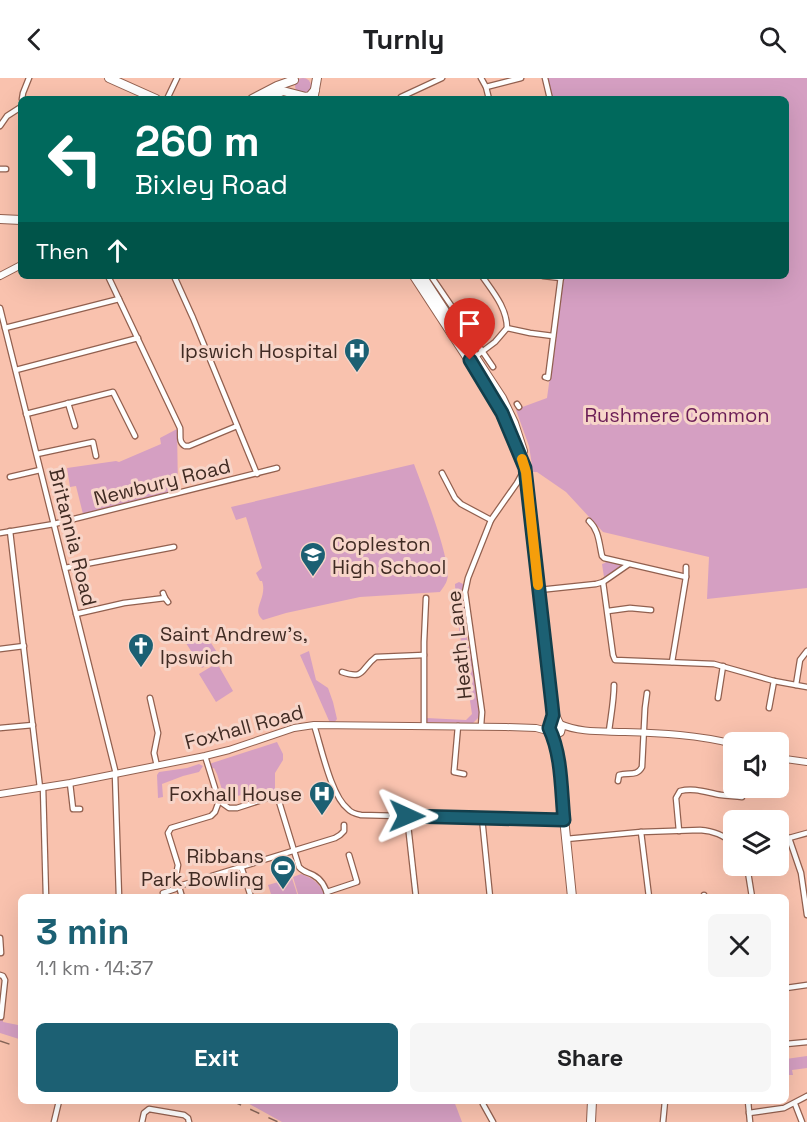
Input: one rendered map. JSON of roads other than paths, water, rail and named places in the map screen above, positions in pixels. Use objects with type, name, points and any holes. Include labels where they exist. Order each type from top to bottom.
[{"type":"main road","points":[[109,78],[140,96]]},
{"type":"main road","points":[[295,79],[294,91],[301,96]]},
{"type":"main road","points":[[258,96],[295,79]]},
{"type":"main road","points":[[270,96],[283,91],[299,96]]},
{"type":"main road","points":[[0,219],[18,220]]},
{"type":"main road","points":[[416,279],[501,398],[514,423],[525,458],[572,894]]},
{"type":"main road","points":[[424,279],[502,413],[525,466]]},
{"type":"main road","points":[[591,1122],[592,1104]]},
{"type":"street","points":[[22,96],[29,78]]},
{"type":"street","points":[[168,96],[177,78]]},
{"type":"street","points":[[403,96],[442,78]]},
{"type":"street","points":[[481,78],[488,96]]},
{"type":"street","points":[[486,87],[521,78]]},
{"type":"street","points":[[545,78],[549,96]]},
{"type":"street","points":[[0,126],[7,116],[18,109]]},
{"type":"street","points":[[0,276],[18,267]]},
{"type":"street","points":[[109,279],[180,429],[182,444],[189,446],[237,426]]},
{"type":"street","points":[[175,279],[257,474]]},
{"type":"street","points":[[433,279],[494,367]]},
{"type":"street","points":[[472,359],[495,342],[507,328],[502,305],[484,279]]},
{"type":"street","points":[[545,377],[549,378],[561,279]]},
{"type":"street","points":[[5,327],[119,299]]},
{"type":"street","name":"Britannia Road","points":[[0,308],[115,774],[119,894]]},
{"type":"street","points":[[507,328],[553,336]]},
{"type":"street","points":[[16,370],[138,338]]},
{"type":"street","points":[[26,414],[113,392],[135,436]]},
{"type":"street","points":[[69,403],[75,426]]},
{"type":"street","points":[[36,454],[93,442],[96,456]]},
{"type":"street","name":"Heath Lane","points":[[481,726],[482,712],[465,592],[471,569],[491,520],[517,483],[525,466]]},
{"type":"street","name":"Newbury Road","points":[[0,533],[54,524],[278,468]]},
{"type":"street","points":[[10,477],[40,470]]},
{"type":"street","points":[[442,473],[455,498],[461,504],[491,520]]},
{"type":"street","points":[[517,483],[527,484]]},
{"type":"street","points":[[589,521],[597,532],[604,558],[686,577]]},
{"type":"street","points":[[10,531],[42,788],[46,894]]},
{"type":"street","points":[[65,568],[174,547]]},
{"type":"street","points":[[539,590],[603,582],[629,564]]},
{"type":"street","points":[[672,662],[686,567]]},
{"type":"street","points":[[603,582],[615,660],[702,663],[807,687]]},
{"type":"street","points":[[76,614],[124,603],[165,598]]},
{"type":"street","points":[[424,725],[426,598]]},
{"type":"street","points":[[608,611],[630,608],[651,610]]},
{"type":"street","points":[[0,649],[24,646]]},
{"type":"street","points":[[796,685],[800,660],[807,651]]},
{"type":"street","points":[[342,672],[354,676],[360,674],[376,657],[424,655]]},
{"type":"street","points":[[720,695],[723,666]]},
{"type":"street","points":[[769,708],[774,681]]},
{"type":"street","points":[[609,731],[614,685]]},
{"type":"street","points":[[618,781],[619,775],[636,773],[642,767],[647,693]]},
{"type":"street","points":[[150,698],[158,733],[154,753],[157,766]]},
{"type":"street","points":[[0,728],[33,725]]},
{"type":"street","points":[[314,725],[332,782],[346,808],[353,813],[564,820]]},
{"type":"street","name":"Foxhall Road","points":[[0,794],[70,783],[205,756],[294,728],[314,725],[555,728],[708,738],[723,741]]},
{"type":"street","points":[[458,726],[454,772],[464,774]]},
{"type":"street","points":[[182,894],[176,876],[178,865],[168,833],[171,828],[211,816],[215,812],[219,801],[205,756]]},
{"type":"street","points":[[789,760],[807,762]]},
{"type":"street","points":[[70,783],[73,809],[80,809]]},
{"type":"street","points":[[215,788],[222,786]]},
{"type":"street","points":[[679,831],[676,798],[680,791],[700,790],[723,795]]},
{"type":"street","points":[[219,801],[229,808],[237,808],[277,795],[301,870],[318,879],[327,894]]},
{"type":"street","points":[[407,816],[416,894]]},
{"type":"street","points":[[483,818],[490,894]]},
{"type":"street","points":[[163,892],[335,838],[347,832],[344,825]]},
{"type":"street","points":[[641,831],[649,894]]},
{"type":"street","points":[[566,839],[641,831],[708,831],[723,836]]},
{"type":"street","points":[[807,833],[789,838],[801,873],[807,915]]},
{"type":"street","points":[[329,894],[357,882],[349,855]]},
{"type":"street","points":[[241,866],[250,894]]},
{"type":"street","points":[[749,876],[752,894]]},
{"type":"street","points":[[0,938],[1,953]]},
{"type":"street","points":[[0,975],[5,980],[1,1017]]},
{"type":"street","points":[[789,987],[807,985]]},
{"type":"street","points":[[789,1044],[807,1042]]},
{"type":"street","points":[[749,1113],[778,1110],[795,1104],[807,1096]]},
{"type":"street","points":[[54,1122],[58,1104]]},
{"type":"street","points":[[483,1104],[493,1122]]},
{"type":"street","points":[[663,1122],[665,1104]]},
{"type":"street","points":[[748,1104],[750,1122]]},
{"type":"street","points":[[795,1104],[802,1122]]},
{"type":"street","points":[[142,1122],[144,1113],[149,1109],[184,1115],[189,1122]]},
{"type":"railway","points":[[0,1041],[18,1047]]},
{"type":"railway","points":[[239,1104],[278,1122]]},
{"type":"place","name":"Ipswich Hospital","points":[[357,374]]},
{"type":"place","name":"Copleston High School","points":[[313,578]]},
{"type":"place","name":"Saint Andrew's, Ipswich","points":[[141,669]]},
{"type":"place","name":"Foxhall House","points":[[322,817]]},
{"type":"place","name":"Ribbans Park Bowling","points":[[283,891]]},
{"type":"park label","name":"Rushmere Common","points":[[677,415]]}]
